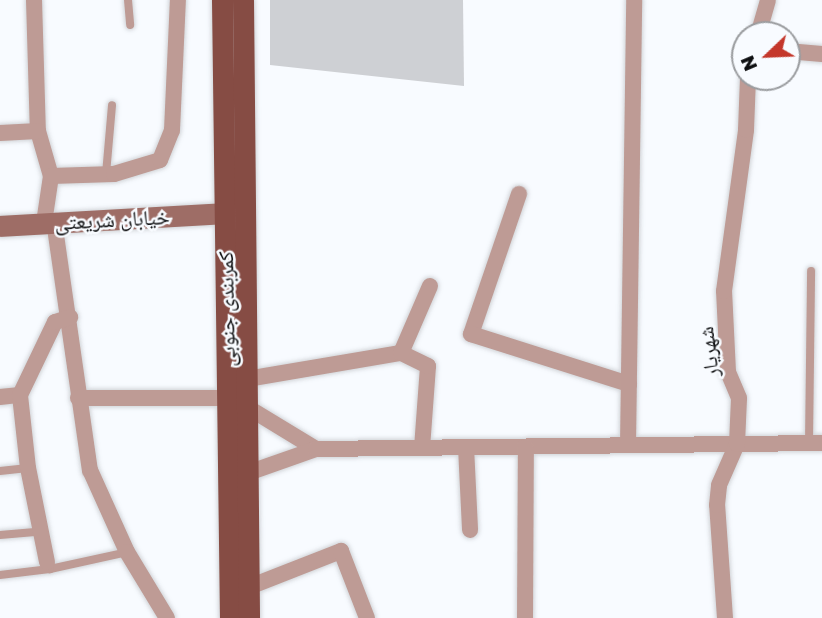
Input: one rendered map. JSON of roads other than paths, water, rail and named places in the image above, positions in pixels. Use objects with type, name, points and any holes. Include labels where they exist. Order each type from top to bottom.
[{"type":"main road","name":"کمربندی جنوبی","points":[[222,0],[247,379],[249,618]]},
{"type":"main road","name":"کمربندی جنوبی","points":[[230,618],[227,398],[243,0]]},
{"type":"main road","name":"خیابان شریعتی","points":[[0,226],[235,212]]},
{"type":"street","points":[[34,0],[38,131],[51,176],[49,222],[70,317],[78,398],[90,470],[127,552],[167,618]]},
{"type":"street","points":[[51,176],[106,174],[160,160],[172,130],[178,0]]},
{"type":"street","points":[[628,445],[634,0]]},
{"type":"street","points":[[762,21],[768,0]]},
{"type":"street","points":[[801,52],[822,54]]},
{"type":"street","name":"شهریار","points":[[725,618],[717,505],[719,485],[737,444],[739,398],[728,372],[724,291],[746,130],[747,91]]},
{"type":"street","points":[[0,133],[38,131]]},
{"type":"street","points":[[519,194],[471,334],[629,384]]},
{"type":"street","points":[[401,353],[430,286]]},
{"type":"street","points":[[49,565],[38,532],[20,395],[55,322],[70,317]]},
{"type":"street","points":[[247,379],[401,353],[428,366],[422,448]]},
{"type":"street","points":[[0,397],[20,395]]},
{"type":"street","points":[[78,398],[227,398]]},
{"type":"street","points":[[247,407],[316,449]]},
{"type":"street","points":[[248,473],[316,449],[816,443]]},
{"type":"street","points":[[466,447],[470,530]]},
{"type":"street","points":[[525,618],[526,447]]},
{"type":"street","points":[[249,587],[341,551],[367,618]]},
{"type":"lane","points":[[128,0],[130,25]]},
{"type":"lane","points":[[106,174],[112,105]]},
{"type":"lane","points":[[811,271],[816,443]]},
{"type":"lane","points":[[0,471],[28,468]]},
{"type":"lane","points":[[0,535],[38,532]]},
{"type":"lane","points":[[0,575],[127,552]]}]
